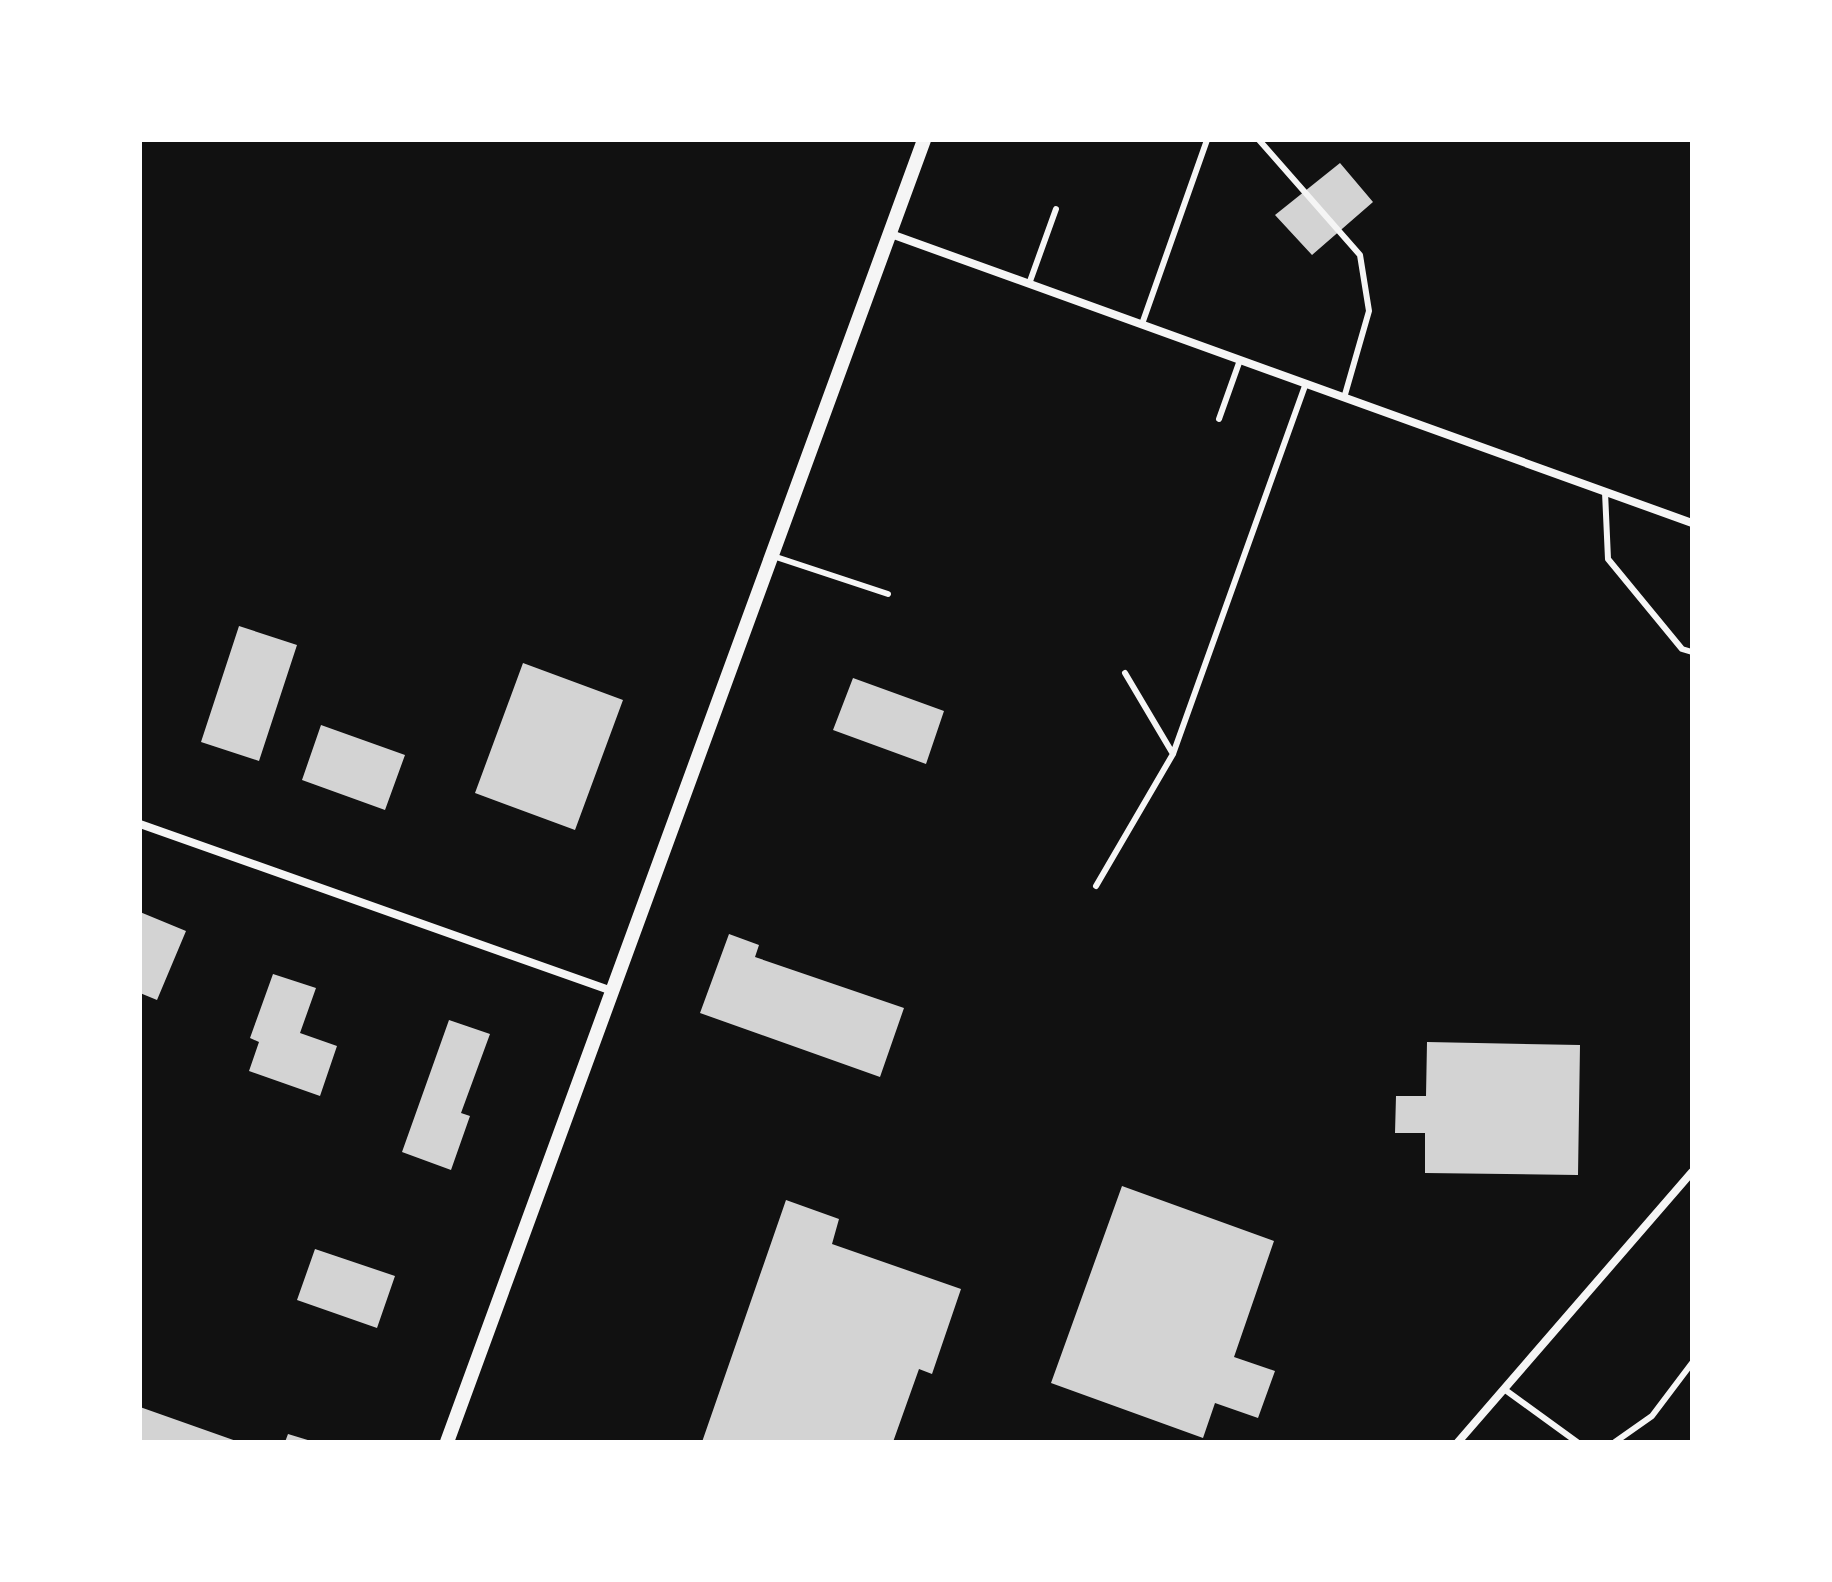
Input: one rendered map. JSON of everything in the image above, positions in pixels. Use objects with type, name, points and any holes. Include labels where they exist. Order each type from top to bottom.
[{"type":"street","points":[[447,1442],[924,140]]},
{"type":"street","points":[[891,234],[1692,523]]},
{"type":"street","points":[[140,824],[612,991]]},
{"type":"street","points":[[1458,1442],[1692,1172]]},
{"type":"lane","points":[[1142,324],[1207,140]]},
{"type":"lane","points":[[1259,140],[1360,255],[1369,311],[1344,398]]},
{"type":"lane","points":[[1029,284],[1056,209]]},
{"type":"lane","points":[[1219,419],[1240,360]]},
{"type":"lane","points":[[1096,886],[1173,754],[1306,383]]},
{"type":"lane","points":[[1605,492],[1608,559],[1682,649],[1692,652]]},
{"type":"lane","points":[[773,555],[888,594]]},
{"type":"lane","points":[[1125,673],[1173,754]]},
{"type":"lane","points":[[1615,1442],[1652,1416],[1692,1363]]},
{"type":"lane","points":[[1504,1389],[1577,1442]]},
{"type":"building","points":[[1340,163],[1373,202],[1312,255],[1275,215]]},
{"type":"building","points":[[239,626],[297,645],[259,761],[201,742]]},
{"type":"building","points":[[523,663],[623,700],[575,830],[475,793]]},
{"type":"building","points":[[853,678],[944,711],[926,764],[833,730]]},
{"type":"building","points":[[321,725],[405,755],[385,810],[302,780]]},
{"type":"building","points":[[140,912],[186,931],[157,1000],[140,993]]},
{"type":"building","points":[[729,934],[759,945],[755,957],[904,1008],[880,1077],[700,1013]]},
{"type":"building","points":[[273,974],[316,988],[300,1033],[337,1046],[320,1096],[249,1071],[259,1042],[250,1038]]},
{"type":"building","points":[[449,1020],[490,1034],[461,1113],[470,1116],[451,1170],[402,1152]]},
{"type":"building","points":[[1427,1042],[1580,1045],[1578,1175],[1425,1173],[1425,1133],[1395,1133],[1396,1096],[1426,1096]]},
{"type":"building","points":[[1122,1186],[1274,1241],[1234,1357],[1275,1371],[1258,1418],[1215,1403],[1203,1438],[1051,1383]]},
{"type":"building","points":[[786,1200],[839,1219],[832,1244],[961,1289],[932,1374],[919,1369],[893,1442],[702,1442]]},
{"type":"building","points":[[315,1249],[395,1276],[377,1328],[297,1300]]},
{"type":"building","points":[[140,1407],[239,1442],[140,1442]]},
{"type":"building","points":[[288,1434],[311,1441],[311,1442],[285,1442]]}]
